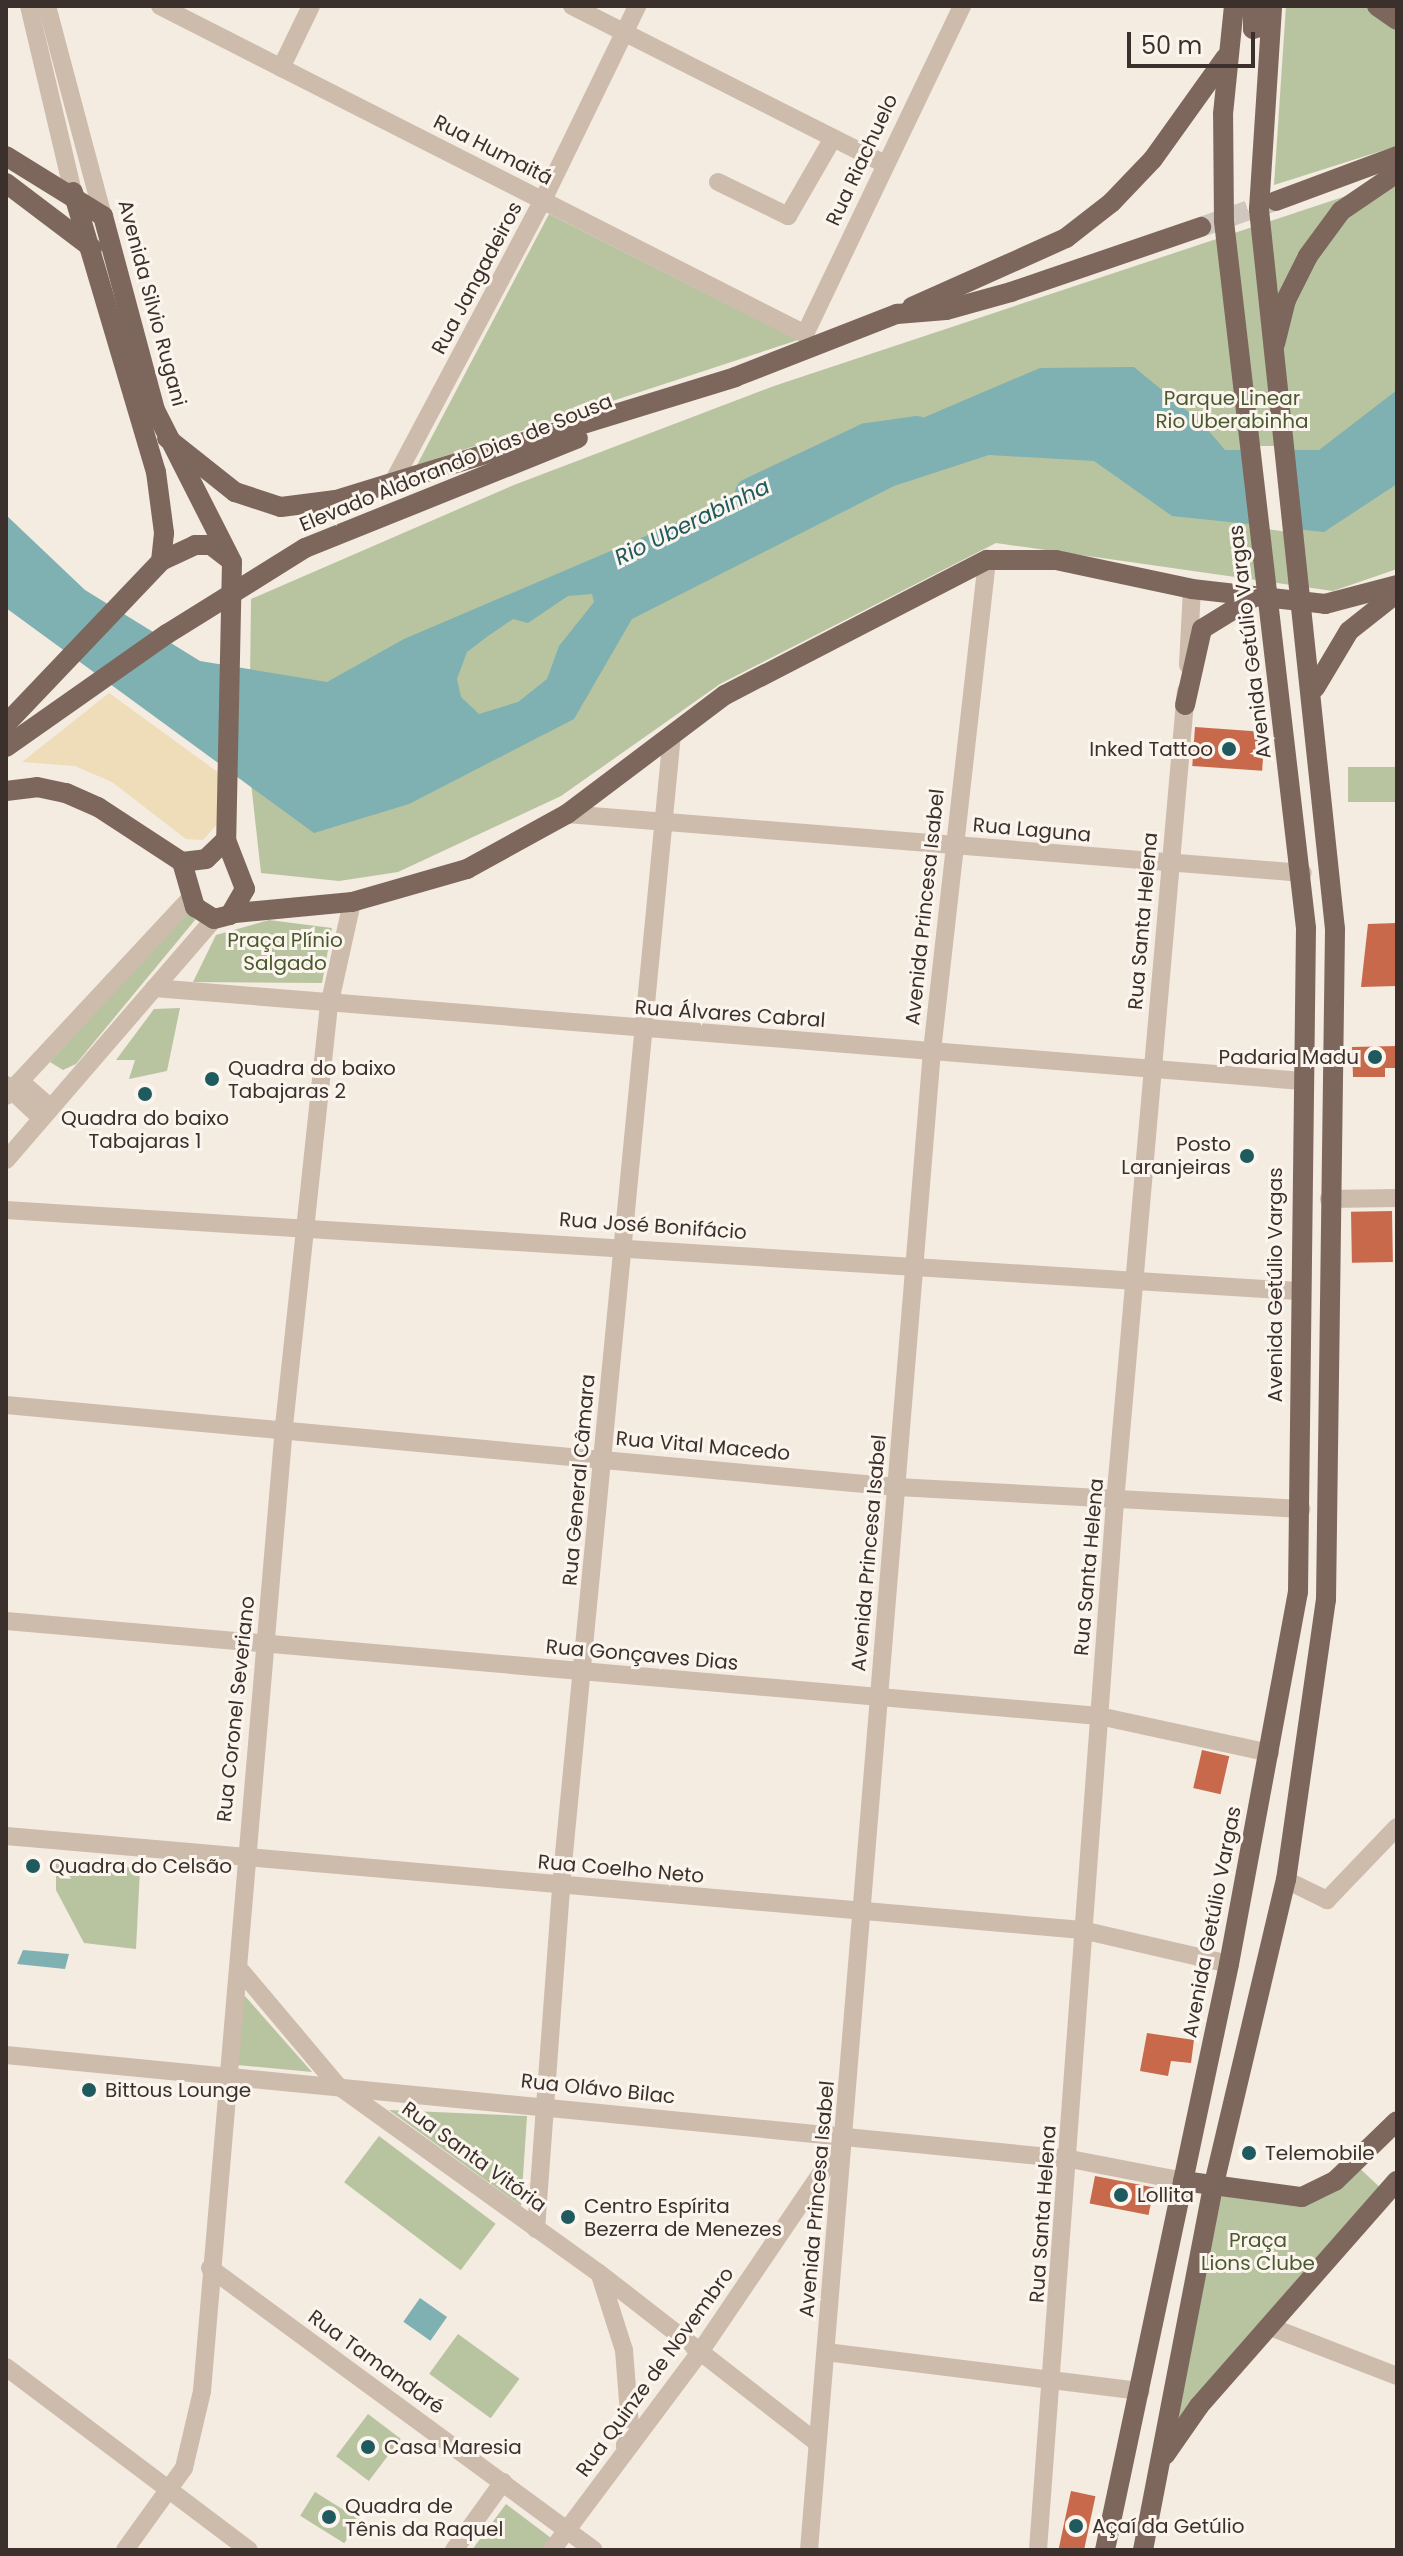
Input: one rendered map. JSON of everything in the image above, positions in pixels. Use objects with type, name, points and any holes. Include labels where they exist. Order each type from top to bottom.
[{"type":"main road","name":"Avenida Getúlio Vargas","points":[[1105,2550],[1229,1964],[1298,1598],[1301,1509],[1298,1291],[1306,928],[1303,873],[1277,688],[1248,411],[1224,221],[1228,53],[1234,6]]},
{"type":"main road","points":[[1253,6],[1253,29],[1273,13]]},
{"type":"main road","points":[[1377,6],[1397,20]]},
{"type":"main road","points":[[1143,2550],[1213,2188],[1286,1880],[1326,1600],[1335,929],[1312,684],[1275,405],[1259,209],[1273,13]]},
{"type":"main road","points":[[167,438],[235,492],[281,507],[393,482],[735,377],[809,340],[897,314],[1066,238],[1112,202],[1153,159],[1228,53]]},
{"type":"main road","points":[[6,156],[73,192],[103,216]]},
{"type":"main road","points":[[1276,201],[1397,156]]},
{"type":"main road","points":[[1271,364],[1286,300],[1308,256],[1341,211],[1397,173]]},
{"type":"main road","points":[[6,183],[94,249]]},
{"type":"main road","name":"Avenida Silvio Rugani","points":[[73,192],[94,249],[156,472],[164,533],[161,561]]},
{"type":"main road","name":"Avenida Silvio Rugani","points":[[103,216],[167,438],[232,562],[231,801],[226,840]]},
{"type":"main road","points":[[897,314],[946,310],[1011,292],[1201,227]]},
{"type":"main road","name":"Elevado Aldorando Dias de Sousa","points":[[6,747],[167,634],[305,548],[391,511],[735,377]]},
{"type":"main road","points":[[11,720],[161,561],[211,545],[232,562]]},
{"type":"main road","points":[[182,862],[189,900],[214,919],[235,913],[352,902],[467,869],[567,814],[725,695],[987,560],[1056,560],[1192,589],[1325,604],[1397,585]]},
{"type":"main road","points":[[1312,684],[1349,631],[1397,593]]},
{"type":"main road","points":[[1185,705],[1202,629],[1255,597]]},
{"type":"main road","points":[[6,791],[37,787],[66,793],[98,807],[182,862],[206,859],[226,840],[245,889],[235,913]]},
{"type":"main road","points":[[1306,928],[1335,929]]},
{"type":"main road","points":[[1299,1436],[1328,1434]]},
{"type":"main road","points":[[1298,1598],[1326,1600]]},
{"type":"main road","points":[[1183,2181],[1213,2188],[1302,2197],[1335,2181],[1397,2121]]},
{"type":"main road","points":[[1160,2462],[1268,2326],[1397,2181]]},
{"type":"main road","points":[[1126,2457],[1132,2485],[1152,2497]]},
{"type":"street","name":"Avenida Silvio Rugani","points":[[29,6],[73,192]]},
{"type":"street","name":"Avenida Silvio Rugani","points":[[47,6],[103,216]]},
{"type":"street","name":"Rua Humaitá","points":[[160,6],[543,200],[809,340]]},
{"type":"street","points":[[281,68],[311,6]]},
{"type":"street","points":[[572,6],[883,163]]},
{"type":"street","name":"Rua Jangadeiros","points":[[393,482],[543,200],[637,6]]},
{"type":"street","name":"Rua Riachuelo","points":[[809,340],[883,163],[962,6]]},
{"type":"street","points":[[718,182],[788,216],[833,138]]},
{"type":"street","name":"Avenida Princesa Isabel","points":[[809,2550],[816,2442],[845,2138],[860,1913],[917,1266],[932,1051],[987,560]]},
{"type":"street","name":"Rua Santa Helena","points":[[1038,2550],[1070,2159],[1082,1930],[1115,1502],[1137,1281],[1192,589]]},
{"type":"street","name":"Rua General Câmara","points":[[536,2229],[561,1885],[672,735]]},
{"type":"street","name":"Rua Laguna","points":[[567,814],[666,819],[953,846],[1303,873]]},
{"type":"street","points":[[45,1111],[11,1088],[189,900]]},
{"type":"street","name":"Rua Coronel Severiano","points":[[125,2550],[169,2492],[195,2440],[227,2076],[242,1972],[244,1859],[284,1426],[329,1006],[352,902]]},
{"type":"street","points":[[6,1160],[45,1111],[214,919]]},
{"type":"street","name":"Rua Álvares Cabral","points":[[154,988],[329,1006],[1302,1081]]},
{"type":"street","points":[[1329,1199],[1397,1198]]},
{"type":"street","name":"Rua José Bonifácio","points":[[6,1210],[306,1225],[1298,1291]]},
{"type":"street","name":"Rua Vital Macedo","points":[[6,1405],[284,1426],[897,1487],[1115,1502],[1301,1509]]},
{"type":"street","name":"Rua Gonçaves Dias","points":[[6,1621],[1099,1716],[1270,1753]]},
{"type":"street","points":[[1286,1880],[1327,1900],[1397,1827]]},
{"type":"street","name":"Rua Coelho Neto","points":[[6,1836],[1082,1930],[1229,1964]]},
{"type":"street","name":"Rua Santa Vitória","points":[[242,1972],[337,2085],[599,2273],[816,2442]]},
{"type":"street","name":"Rua Olávo Bilac","points":[[6,2055],[544,2104],[845,2138],[1070,2159],[1183,2181]]},
{"type":"street","name":"Rua Quinze de Novembro","points":[[552,2550],[700,2352],[845,2138]]},
{"type":"street","name":"Rua Tamandaré","points":[[210,2268],[594,2550]]},
{"type":"street","points":[[599,2273],[629,2383],[623,2452]]},
{"type":"street","points":[[1268,2326],[1397,2376]]},
{"type":"street","points":[[826,2352],[1052,2377],[1141,2391]]},
{"type":"street","points":[[6,2367],[249,2550]]},
{"type":"street","points":[[454,2550],[503,2482]]},
{"type":"green space","points":[[1286,6],[1397,6],[1397,146],[1274,185]]},
{"type":"green space","name":"Parque Linear Rio Uberabinha","points":[[1397,179],[1397,569],[1333,591],[996,543],[720,684],[561,796],[398,872],[339,881],[261,873],[249,765],[251,599],[514,485],[774,386]]},
{"type":"green space","points":[[549,214],[798,340],[417,465]]},
{"type":"green space","points":[[1348,767],[1396,767],[1396,802],[1348,802]]},
{"type":"green space","points":[[188,910],[195,920],[76,1064],[63,1070],[50,1062]]},
{"type":"green space","name":"Praça Plínio Salgado","points":[[269,920],[332,928],[322,983],[193,982],[216,935]]},
{"type":"green space","points":[[180,1008],[167,1071],[129,1079],[135,1060],[116,1060],[154,1009]]},
{"type":"green space","points":[[56,1859],[140,1869],[136,1949],[84,1943],[56,1890]]},
{"type":"green space","points":[[244,1995],[312,2072],[237,2065]]},
{"type":"green space","points":[[389,2110],[527,2116],[521,2206]]},
{"type":"green space","points":[[379,2136],[496,2224],[461,2270],[344,2182]]},
{"type":"green space","name":"Praça Lions Clube","points":[[1354,2163],[1386,2193],[1160,2462],[1213,2188],[1302,2197]]},
{"type":"green space","points":[[458,2334],[519,2379],[491,2418],[429,2374]]},
{"type":"green space","name":"Casa Maresia","points":[[368,2414],[401,2439],[369,2481],[336,2456]]},
{"type":"green space","name":"Quadra de Tênis da Raquel","points":[[315,2492],[359,2520],[344,2543],[300,2516]]},
{"type":"green space","points":[[506,2504],[551,2538],[542,2550],[472,2550]]},
{"type":"sand","points":[[109,693],[219,773],[219,822],[203,840],[186,839],[112,782],[75,766],[22,762]]},
{"type":"water","points":[[1134,367],[1202,423],[1225,450],[1319,450],[1397,390],[1397,484],[1324,532],[1172,516],[1094,461],[989,455],[894,486],[632,619],[574,719],[409,804],[314,833],[6,608],[6,515],[85,590],[200,661],[327,682],[404,639],[1040,368]],"holes":[[[592,594],[594,602],[559,646],[547,679],[518,702],[479,714],[461,697],[457,679],[467,652],[488,636],[513,619],[528,623],[568,596]]]},
{"type":"water","points":[[23,1950],[69,1954],[65,1969],[17,1964]]},
{"type":"water","points":[[420,2298],[447,2317],[430,2341],[403,2322]]},
{"type":"pier","points":[[1249,446],[1286,446],[1296,533],[1258,528]]},
{"type":"building","name":"Inked Tattoo","points":[[1195,727],[1265,732],[1262,771],[1192,766]]},
{"type":"building","points":[[1397,923],[1397,986],[1361,987],[1368,924]]},
{"type":"building","name":"Padaria Madu","points":[[1397,1046],[1397,1068],[1385,1068],[1385,1077],[1353,1077],[1352,1047]]},
{"type":"building","points":[[1392,1211],[1393,1262],[1352,1263],[1351,1212]]},
{"type":"building","points":[[1202,1750],[1229,1756],[1221,1794],[1193,1788]]},
{"type":"building","points":[[1147,2033],[1194,2040],[1191,2063],[1171,2061],[1168,2076],[1140,2071]]},
{"type":"building","name":"Lollita","points":[[1095,2176],[1154,2187],[1149,2215],[1090,2203]]},
{"type":"building","name":"Açaí da Getúlio","points":[[1071,2491],[1095,2496],[1084,2550],[1059,2550]]},
{"type":"waterway","name":"Rio Uberabinha","points":[[750,493],[867,438],[917,431]]},
{"type":"tunnel","points":[[1201,227],[1272,202]]},
{"type":"place","name":"Inked Tattoo","points":[[1229,749]]},
{"type":"place","name":"Padaria Madu","points":[[1375,1057]]},
{"type":"place","name":"Quadra do baixo Tabajaras 2","points":[[212,1079]]},
{"type":"place","name":"Quadra do baixo Tabajaras 1","points":[[145,1094]]},
{"type":"place","name":"Posto Laranjeiras","points":[[1247,1156]]},
{"type":"place","name":"Quadra do Celsão","points":[[33,1866]]},
{"type":"place","name":"Bittous Lounge","points":[[89,2090]]},
{"type":"place","name":"Telemobile","points":[[1249,2153]]},
{"type":"place","name":"Lollita","points":[[1121,2195]]},
{"type":"place","name":"Centro Espírita Bezerra de Menezes","points":[[568,2217]]},
{"type":"place","name":"Casa Maresia","points":[[368,2447]]},
{"type":"place","name":"Quadra de Tênis da Raquel","points":[[329,2517]]},
{"type":"place","name":"Açaí da Getúlio","points":[[1076,2526]]}]
